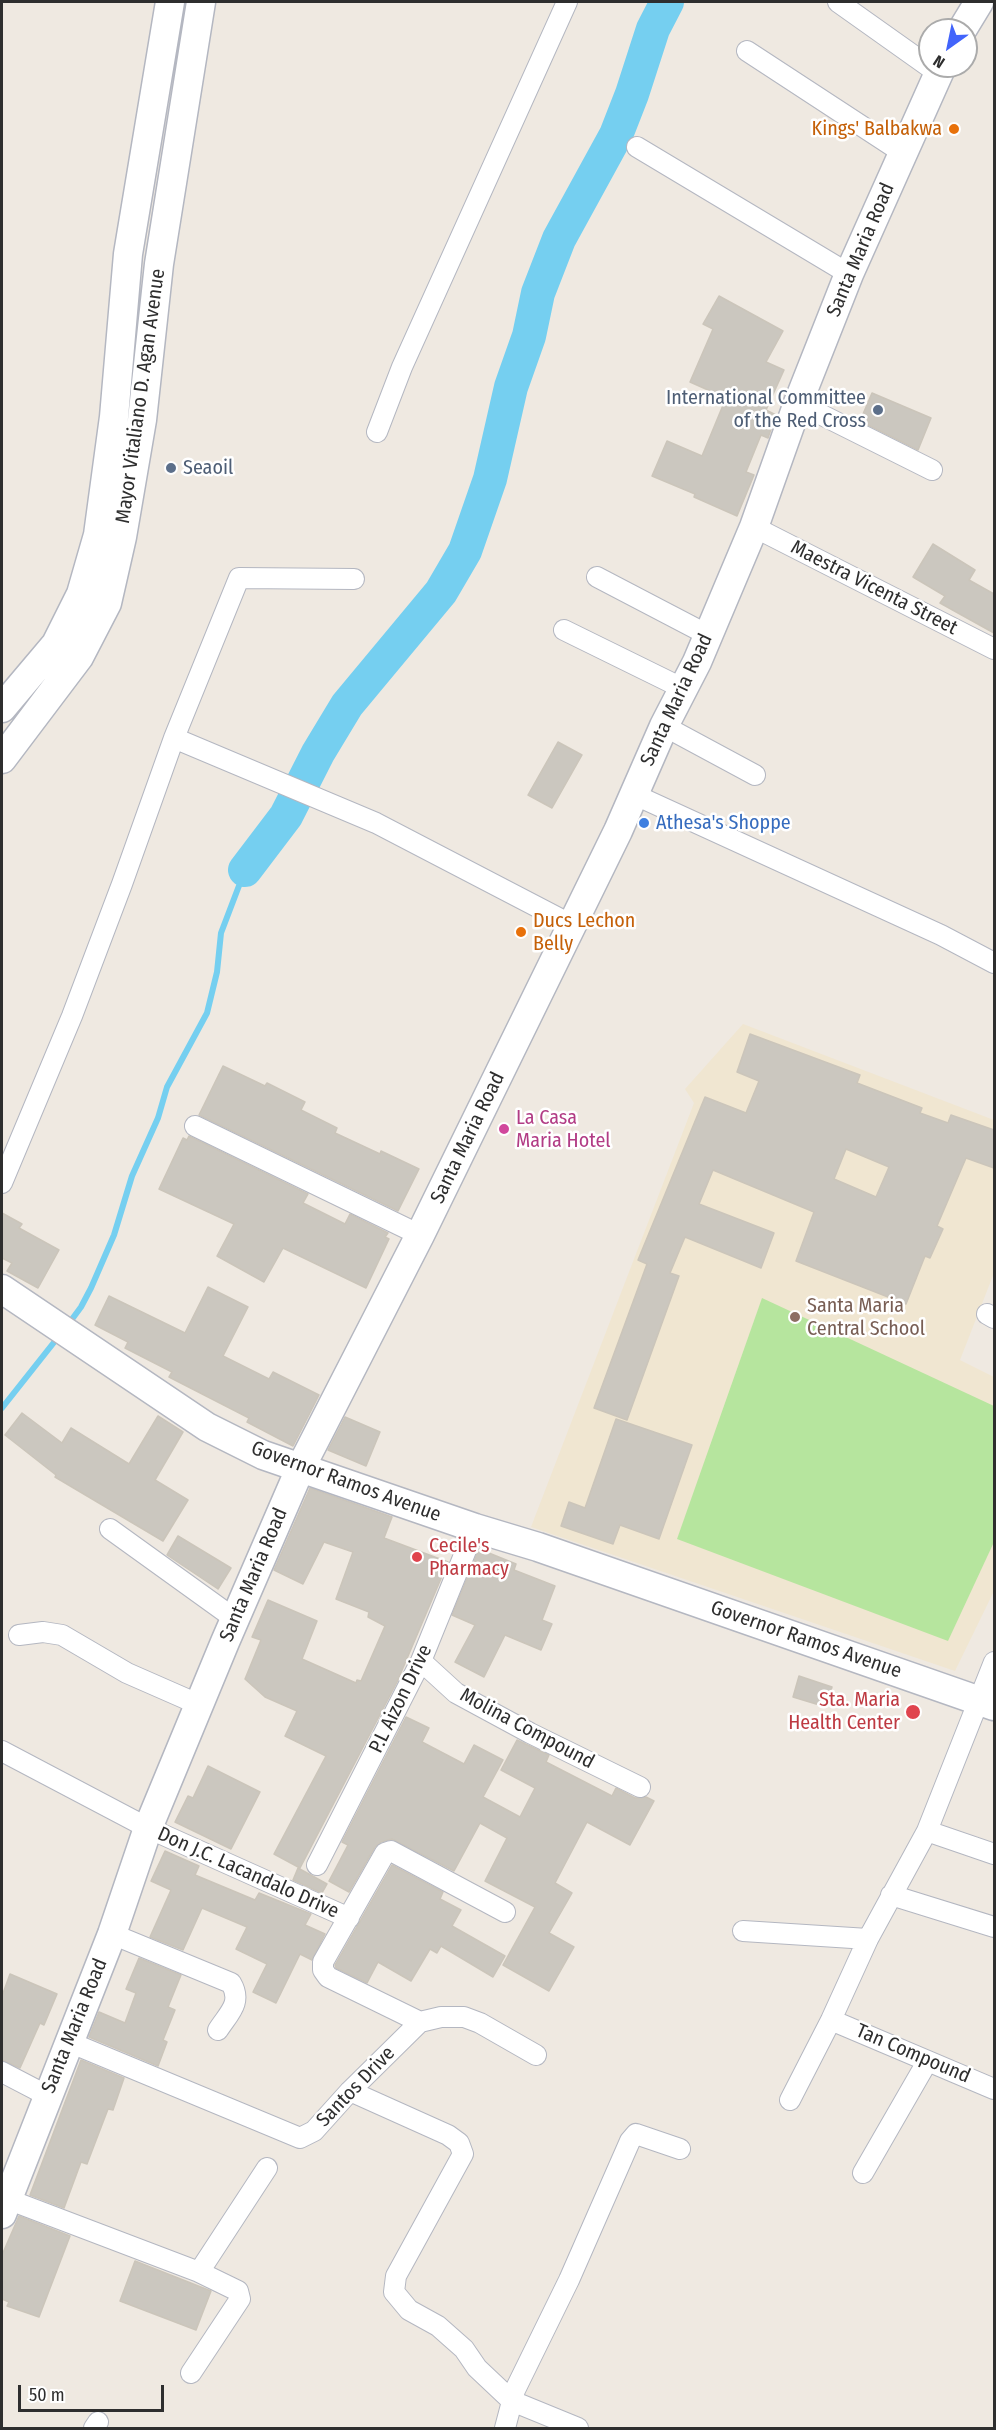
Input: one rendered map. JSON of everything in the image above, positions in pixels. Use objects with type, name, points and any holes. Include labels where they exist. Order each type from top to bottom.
[{"type":"main road","name":"Mayor Vitaliano D. Agan Avenue","points":[[2,708],[68,651],[98,535],[114,417],[128,254],[170,2]]},
{"type":"main road","name":"Mayor Vitaliano D. Agan Avenue","points":[[2,759],[68,651],[107,603],[122,537],[142,420],[159,264],[201,2]]},
{"type":"main road","points":[[969,18],[979,2]]},
{"type":"main road","name":"Santa Maria Road","points":[[4,2206],[112,1934],[148,1828],[300,1469],[420,1235],[618,831],[664,726],[684,689],[754,527],[798,403],[849,274],[936,78]]},
{"type":"main road","points":[[121,332],[152,333]]},
{"type":"main road","name":"Governor Ramos Avenue","points":[[2,1289],[207,1427],[263,1455],[475,1528],[549,1550],[987,1703]]},
{"type":"street","points":[[376,432],[407,356],[567,2]]},
{"type":"street","points":[[838,2],[918,55]]},
{"type":"street","points":[[747,51],[903,153]]},
{"type":"street","points":[[637,147],[849,274]]},
{"type":"street","points":[[798,403],[932,470]]},
{"type":"street","name":"Maestra Vicenta Street","points":[[754,527],[994,649]]},
{"type":"street","points":[[597,577],[708,635]]},
{"type":"street","points":[[2,1183],[72,1016],[174,738],[239,578],[354,579]]},
{"type":"street","points":[[564,630],[684,689]]},
{"type":"street","points":[[664,726],[755,774]]},
{"type":"street","points":[[174,738],[376,823],[572,925]]},
{"type":"street","points":[[633,794],[941,935],[994,963]]},
{"type":"street","points":[[195,1126],[420,1235]]},
{"type":"street","name":"P.L Aizon Drive","points":[[317,1865],[421,1661],[475,1528]]},
{"type":"street","points":[[110,1529],[235,1619]]},
{"type":"street","points":[[19,1635],[44,1632],[62,1635],[127,1673],[200,1705]]},
{"type":"street","name":"Molina Compound","points":[[421,1661],[456,1693],[530,1733],[640,1787]]},
{"type":"street","points":[[790,2100],[831,2020],[868,1939],[927,1831],[987,1703],[994,1662]]},
{"type":"street","name":"Don J.C. Lacandalo Drive","points":[[2,1751],[148,1828],[349,1918]]},
{"type":"street","points":[[927,1831],[994,1854]]},
{"type":"street","points":[[505,1912],[388,1851],[323,1962],[323,1970],[328,1977],[420,2022],[441,2017],[464,2017],[480,2023],[536,2055]]},
{"type":"street","points":[[891,1895],[994,1927]]},
{"type":"street","points":[[743,1931],[868,1939]]},
{"type":"street","points":[[112,1934],[231,1983],[237,2000],[218,2030]]},
{"type":"street","name":"Tan Compound","points":[[831,2020],[994,2089]]},
{"type":"street","name":"Santos Drive","points":[[69,2043],[300,2138],[314,2132],[350,2091],[420,2022]]},
{"type":"street","points":[[863,2173],[927,2062]]},
{"type":"street","points":[[2,2072],[48,2096]]},
{"type":"street","points":[[350,2091],[448,2135],[459,2143],[463,2154],[396,2276],[394,2292],[409,2310],[438,2326],[464,2349],[477,2368],[512,2401],[578,2428]]},
{"type":"street","points":[[505,2428],[515,2390],[569,2280],[630,2141],[636,2134],[680,2149]]},
{"type":"street","points":[[199,2272],[267,2168]]},
{"type":"street","points":[[4,2206],[199,2272],[238,2291],[240,2299],[190,2373]]},
{"type":"shaded area","name":"Santa Maria Central School","points":[[743,1024],[994,1120],[994,1273],[960,1360],[994,1377],[994,1591],[955,1671],[531,1527],[694,1103],[685,1089]]},
{"type":"green space","points":[[762,1298],[994,1406],[994,1542],[948,1641],[677,1539]]},
{"type":"building","points":[[719,296],[783,331],[766,362],[784,370],[766,410],[776,415],[768,438],[761,435],[746,472],[754,475],[737,516],[694,497],[695,494],[652,476],[667,441],[702,456],[726,398],[690,382],[713,329],[703,324]]},
{"type":"building","points":[[872,393],[931,418],[918,450],[860,421]]},
{"type":"building","points":[[933,544],[975,570],[969,580],[994,594],[994,633],[940,603],[945,596],[913,577]]},
{"type":"building","points":[[558,742],[582,755],[552,808],[528,795]]},
{"type":"building","points":[[750,1034],[860,1075],[857,1083],[922,1108],[920,1113],[948,1123],[951,1115],[994,1130],[994,1168],[966,1158],[937,1226],[943,1229],[930,1258],[925,1256],[906,1304],[796,1261],[814,1212],[713,1170],[699,1204],[774,1233],[761,1268],[685,1237],[670,1273],[679,1276],[627,1420],[594,1408],[647,1264],[638,1260],[705,1097],[746,1113],[759,1081],[737,1072]],"holes":[[[846,1149],[889,1167],[876,1197],[834,1179]]]},
{"type":"building","points":[[223,1066],[265,1086],[267,1083],[305,1102],[301,1110],[337,1128],[335,1133],[419,1169],[398,1211],[199,1115]]},
{"type":"building","points":[[189,1136],[308,1194],[303,1203],[345,1224],[350,1214],[388,1233],[385,1237],[389,1239],[366,1288],[283,1248],[264,1282],[217,1256],[234,1224],[159,1189],[183,1138],[187,1140]]},
{"type":"building","points":[[2,1213],[22,1224],[19,1228],[59,1250],[38,1288],[7,1271],[12,1263],[2,1258]]},
{"type":"building","points":[[208,1287],[248,1307],[223,1356],[269,1379],[273,1372],[319,1395],[293,1446],[247,1422],[249,1418],[169,1377],[172,1372],[125,1348],[128,1342],[95,1325],[109,1296],[185,1333]]},
{"type":"building","points":[[22,1413],[62,1443],[71,1428],[129,1464],[158,1416],[183,1432],[155,1480],[188,1500],[163,1541],[55,1477],[56,1475],[5,1435]]},
{"type":"building","points":[[345,1417],[380,1432],[366,1466],[328,1450]]},
{"type":"building","points":[[616,1419],[692,1445],[659,1539],[620,1525],[613,1544],[561,1526],[569,1502],[585,1508]]},
{"type":"building","points":[[310,1488],[392,1517],[384,1538],[448,1562],[397,1682],[300,1868],[274,1854],[326,1756],[285,1736],[297,1711],[265,1697],[245,1679],[261,1640],[252,1637],[268,1600],[317,1621],[302,1659],[356,1683],[357,1680],[361,1681],[385,1626],[368,1617],[369,1612],[336,1599],[353,1552],[324,1542],[303,1584],[274,1570]]},
{"type":"building","points":[[178,1536],[231,1568],[218,1589],[167,1555]]},
{"type":"building","points":[[479,1549],[516,1564],[514,1570],[555,1586],[542,1620],[552,1624],[541,1650],[505,1635],[484,1677],[455,1662],[475,1625],[452,1615]]},
{"type":"building","points":[[799,1676],[832,1687],[826,1707],[793,1697]]},
{"type":"building","points":[[406,1717],[429,1728],[422,1742],[464,1764],[474,1745],[503,1760],[483,1797],[520,1817],[535,1788],[501,1770],[517,1740],[549,1755],[546,1762],[612,1796],[616,1788],[635,1798],[646,1797],[654,1801],[630,1845],[587,1822],[555,1883],[572,1893],[549,1933],[574,1947],[549,1991],[503,1965],[535,1907],[485,1881],[507,1838],[480,1823],[454,1871],[392,1839],[381,1842],[375,1847],[349,1892],[329,1881],[348,1845],[342,1842]]},
{"type":"building","points":[[208,1766],[260,1792],[231,1849],[175,1822],[188,1796],[193,1798]]},
{"type":"building","points":[[165,1851],[199,1866],[195,1875],[255,1900],[259,1893],[311,1914],[305,1925],[325,1934],[312,1960],[300,1954],[276,2003],[253,1992],[267,1964],[236,1949],[247,1927],[202,1908],[183,1950],[150,1937],[171,1890],[151,1881]]},
{"type":"building","points":[[392,1865],[443,1892],[440,1899],[461,1910],[452,1926],[505,1956],[493,1977],[441,1946],[437,1953],[430,1949],[411,1981],[378,1962],[367,1983],[336,1968],[335,1965]]},
{"type":"building","points":[[298,1868],[327,1884],[322,1893],[293,1880]]},
{"type":"building","points":[[139,1958],[181,1975],[168,2007],[175,2010],[163,2040],[167,2042],[158,2066],[89,2037],[99,2012],[125,2023],[136,1993],[126,1989]]},
{"type":"building","points":[[10,1974],[57,1994],[44,2025],[40,2023],[20,2068],[2,2060],[2,1996]]},
{"type":"building","points":[[81,2060],[124,2078],[113,2110],[108,2109],[87,2164],[81,2162],[64,2208],[30,2195]]},
{"type":"building","points":[[19,2216],[70,2236],[39,2317],[7,2306],[9,2302],[2,2299],[2,2255]]},
{"type":"building","points":[[135,2261],[211,2291],[196,2330],[120,2301]]},
{"type":"waterway","points":[[245,870],[286,816],[318,753],[347,705],[441,592],[465,551],[490,479],[511,387],[529,336],[538,293],[559,239],[616,135],[653,29],[667,2]]},
{"type":"waterway","points":[[67,1326],[91,1288],[114,1235],[132,1176],[158,1118],[167,1087],[207,1013],[217,972],[221,933],[245,870]]},
{"type":"waterway","points":[[2,1408],[59,1336]]},
{"type":"place","name":"Kings' Balbakwa","points":[[954,129]]},
{"type":"place","name":"International Committee of the Red Cross","points":[[878,410]]},
{"type":"place","name":"Seaoil","points":[[171,468]]},
{"type":"place","name":"Athesa's Shoppe","points":[[644,823]]},
{"type":"place","name":"Ducs Lechon Belly","points":[[521,932]]},
{"type":"place","name":"La Casa Maria Hotel","points":[[504,1129]]},
{"type":"place","name":"Santa Maria Central School","points":[[795,1317]]},
{"type":"place","name":"Cecile's Pharmacy","points":[[417,1557]]},
{"type":"place","name":"Sta. Maria Health Center","points":[[913,1712]]}]
